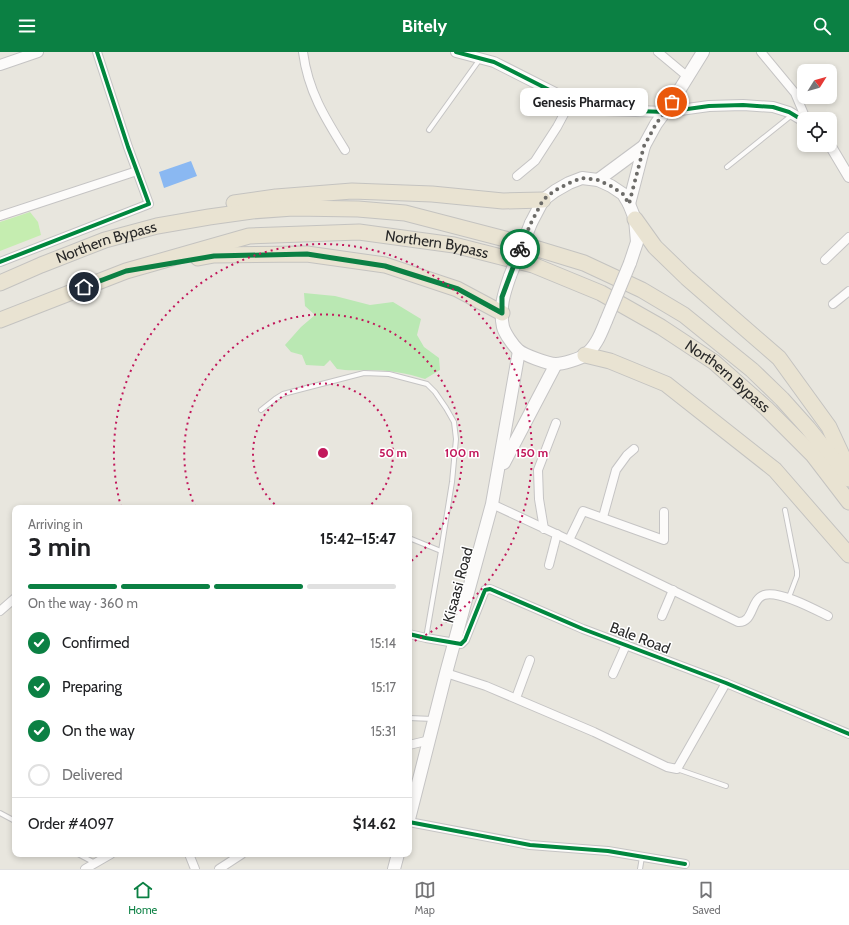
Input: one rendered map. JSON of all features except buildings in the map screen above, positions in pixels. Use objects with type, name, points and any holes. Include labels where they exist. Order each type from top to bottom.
[{"type":"highway","points":[[157,226],[208,207],[276,197],[352,191],[432,194],[503,201],[543,200]]},
{"type":"highway","name":"Northern Bypass","points":[[0,283],[105,240],[157,226],[252,211],[293,208],[358,209],[406,213],[506,239],[584,263],[642,290],[678,312],[752,370],[782,399],[808,428],[849,479]]},
{"type":"highway","points":[[635,219],[655,247],[687,278],[779,358],[829,427],[849,470]]},
{"type":"highway","name":"Northern Bypass","points":[[0,320],[126,271],[249,236],[359,232],[454,245],[533,265],[601,293],[661,327],[714,362],[766,408],[813,455],[849,502]]},
{"type":"highway","points":[[126,271],[214,256],[307,254],[385,266],[458,289],[502,313]]},
{"type":"highway","points":[[585,355],[610,361],[666,384],[775,470],[849,555]]},
{"type":"main road","points":[[629,204],[644,146],[656,124],[666,112],[703,52]]},
{"type":"main road","points":[[598,180],[644,146]]},
{"type":"main road","points":[[582,178],[598,180],[623,194],[635,219],[637,242],[630,263],[596,343],[585,355],[571,361],[556,364],[534,358],[519,351],[503,329],[502,297],[531,223],[543,200],[554,191],[582,178]]},
{"type":"main road","name":"Kisaasi Road","points":[[412,807],[446,673],[492,504],[519,351]]},
{"type":"main road","name":"Kisaasi Road","points":[[498,473],[556,364]]},
{"type":"main road","points":[[394,869],[397,857]]},
{"type":"street","points":[[0,65],[38,52]]},
{"type":"street","points":[[0,262],[149,204],[97,52]]},
{"type":"street","points":[[303,52],[312,92],[322,112],[346,150]]},
{"type":"street","points":[[456,52],[494,62],[570,101],[588,108],[601,110],[666,112],[709,106],[743,105],[773,107],[797,117]]},
{"type":"street","points":[[658,52],[688,77]]},
{"type":"street","points":[[761,52],[795,93],[803,112]]},
{"type":"street","points":[[517,176],[535,161],[557,127],[570,101]]},
{"type":"street","points":[[834,152],[849,177]]},
{"type":"street","points":[[0,216],[137,171]]},
{"type":"street","points":[[825,260],[849,237]]},
{"type":"street","points":[[833,304],[849,291]]},
{"type":"street","points":[[544,529],[539,499],[538,470],[556,423]]},
{"type":"street","points":[[603,517],[616,470],[627,455],[634,449]]},
{"type":"street","points":[[492,504],[570,540],[738,622],[747,620],[756,602],[765,595],[789,597],[828,616]]},
{"type":"street","points":[[570,540],[583,510],[664,540],[664,512]]},
{"type":"street","points":[[549,565],[557,534]]},
{"type":"street","name":"Bale Road","points":[[454,643],[461,644],[465,640],[485,590],[490,589],[583,629],[726,683],[848,734]]},
{"type":"street","points":[[662,616],[673,590]]},
{"type":"street","points":[[0,610],[12,600]]},
{"type":"street","points":[[412,635],[454,643]]},
{"type":"street","points":[[613,674],[626,645]]},
{"type":"street","points":[[516,698],[530,660]]},
{"type":"street","points":[[446,673],[486,686],[516,698],[594,732],[667,767],[677,769],[726,683]]},
{"type":"street","points":[[412,744],[430,740]]},
{"type":"street","points":[[412,819],[530,846],[608,851],[685,864]]},
{"type":"street","points":[[85,869],[106,857]]},
{"type":"street","points":[[190,857],[195,869]]},
{"type":"street","points":[[219,869],[237,857]]},
{"type":"lane","points":[[429,130],[480,58]]},
{"type":"lane","points":[[727,167],[793,114]]},
{"type":"lane","points":[[261,410],[275,398],[283,394],[364,373],[389,374],[426,384],[435,392],[454,422],[456,439],[452,482],[426,638]]},
{"type":"lane","points":[[785,510],[797,571],[797,576],[789,597]]},
{"type":"lane","points":[[412,539],[441,551]]},
{"type":"lane","points":[[412,718],[435,719]]},
{"type":"lane","points":[[677,769],[726,786]]},
{"type":"lane","points":[[0,813],[12,819]]},
{"type":"lane","points":[[640,869],[642,856]]},
{"type":"lane","points":[[84,857],[95,863]]},
{"type":"green space","points":[[30,212],[38,222],[41,235],[0,251],[0,222]]},
{"type":"green space","points":[[304,293],[335,296],[370,305],[393,302],[421,319],[417,335],[424,347],[439,358],[440,370],[425,379],[390,371],[337,369],[330,360],[324,366],[306,365],[302,355],[291,352],[285,345],[301,327],[315,315],[305,306]]},
{"type":"water","points":[[191,161],[197,176],[164,188],[159,172]]},
{"type":"cycle path","points":[[0,262],[149,204],[128,147],[97,52]]},
{"type":"cycle path","points":[[456,52],[494,62],[577,104],[588,108],[666,112],[709,106],[743,105],[773,107],[789,112],[797,117]]},
{"type":"cycle path","points":[[412,635],[461,644],[465,640],[485,590],[490,589],[583,629],[726,683],[849,734]]},
{"type":"cycle path","points":[[412,823],[530,845],[608,851],[685,864]]},
{"type":"way so far","points":[[520,249],[536,212],[543,200],[554,191],[569,183],[582,178],[598,180],[623,194],[629,204],[644,146],[656,124],[672,102]]},
{"type":"place","name":"Genesis Pharmacy","points":[[672,102]]},
{"type":"route","points":[[84,287],[126,271],[214,256],[307,254],[385,266],[458,289],[502,313],[502,297],[520,249]]}]
